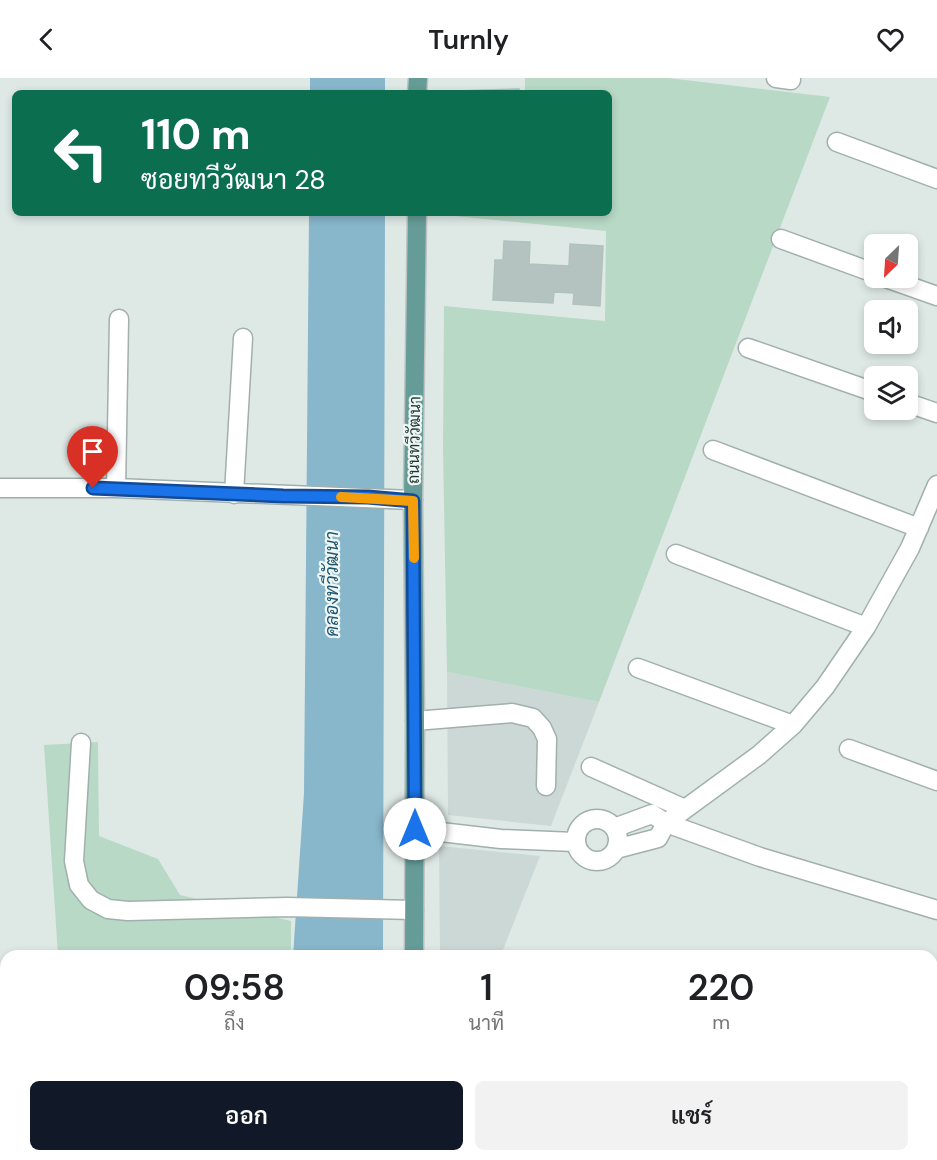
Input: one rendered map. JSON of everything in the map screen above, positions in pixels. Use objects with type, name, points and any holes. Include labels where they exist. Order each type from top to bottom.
[{"type":"main road","name":"ถนนทวีวัฒนา","points":[[414,950],[413,501],[417,216]]},
{"type":"street","points":[[837,142],[937,179]]},
{"type":"street","points":[[781,239],[864,269]]},
{"type":"street","points":[[914,288],[937,296]]},
{"type":"street","points":[[116,488],[119,319]]},
{"type":"street","points":[[234,494],[243,338]]},
{"type":"street","points":[[748,348],[864,389]]},
{"type":"street","points":[[918,406],[937,413]]},
{"type":"street","points":[[713,450],[919,528]]},
{"type":"street","points":[[616,849],[658,838],[666,823],[759,755],[793,725],[825,687],[866,627],[910,548],[937,485]]},
{"type":"street","points":[[0,488],[116,488],[283,496],[368,497],[413,501]]},
{"type":"street","points":[[676,554],[866,627]]},
{"type":"street","points":[[638,668],[793,725]]},
{"type":"street","points":[[415,721],[512,713],[533,718],[542,728],[547,739],[546,786]]},
{"type":"street","points":[[81,742],[74,861],[79,885],[91,900],[108,909],[128,911],[286,907],[414,910]]},
{"type":"street","points":[[849,749],[937,781]]},
{"type":"street","points":[[591,766],[685,809]]},
{"type":"street","points":[[614,828],[652,813],[666,823],[782,864],[937,910]]},
{"type":"street","points":[[600,819],[614,828],[618,838],[616,849],[607,859],[593,861],[581,855],[575,842],[580,826],[589,820],[600,819]]},
{"type":"street","points":[[415,829],[501,839],[575,842]]},
{"type":"shaded area","points":[[447,672],[599,702],[551,826],[448,815]]},
{"type":"shaded area","points":[[439,846],[540,856],[503,950],[440,950]]},
{"type":"green space","points":[[525,78],[668,78],[830,97],[599,702],[447,672],[443,448],[444,306],[605,321],[606,231],[454,216],[612,216],[612,90],[525,90]]},
{"type":"green space","points":[[98,742],[99,836],[158,859],[180,895],[291,921],[291,950],[58,950],[44,745]]},
{"type":"water","points":[[310,78],[385,78],[385,90],[310,90]]},
{"type":"water","name":"คลองทวีวัฒนา","points":[[309,216],[385,216],[383,950],[293,950],[304,793]]},
{"type":"building","points":[[504,241],[530,242],[529,264],[569,266],[570,244],[603,246],[600,306],[573,304],[574,293],[554,292],[553,303],[493,300],[495,260],[503,260]]},
{"type":"slow traffic","points":[[341,497],[413,501],[414,558]]},
{"type":"route","points":[[93,488],[368,497],[413,501],[415,829]]}]
